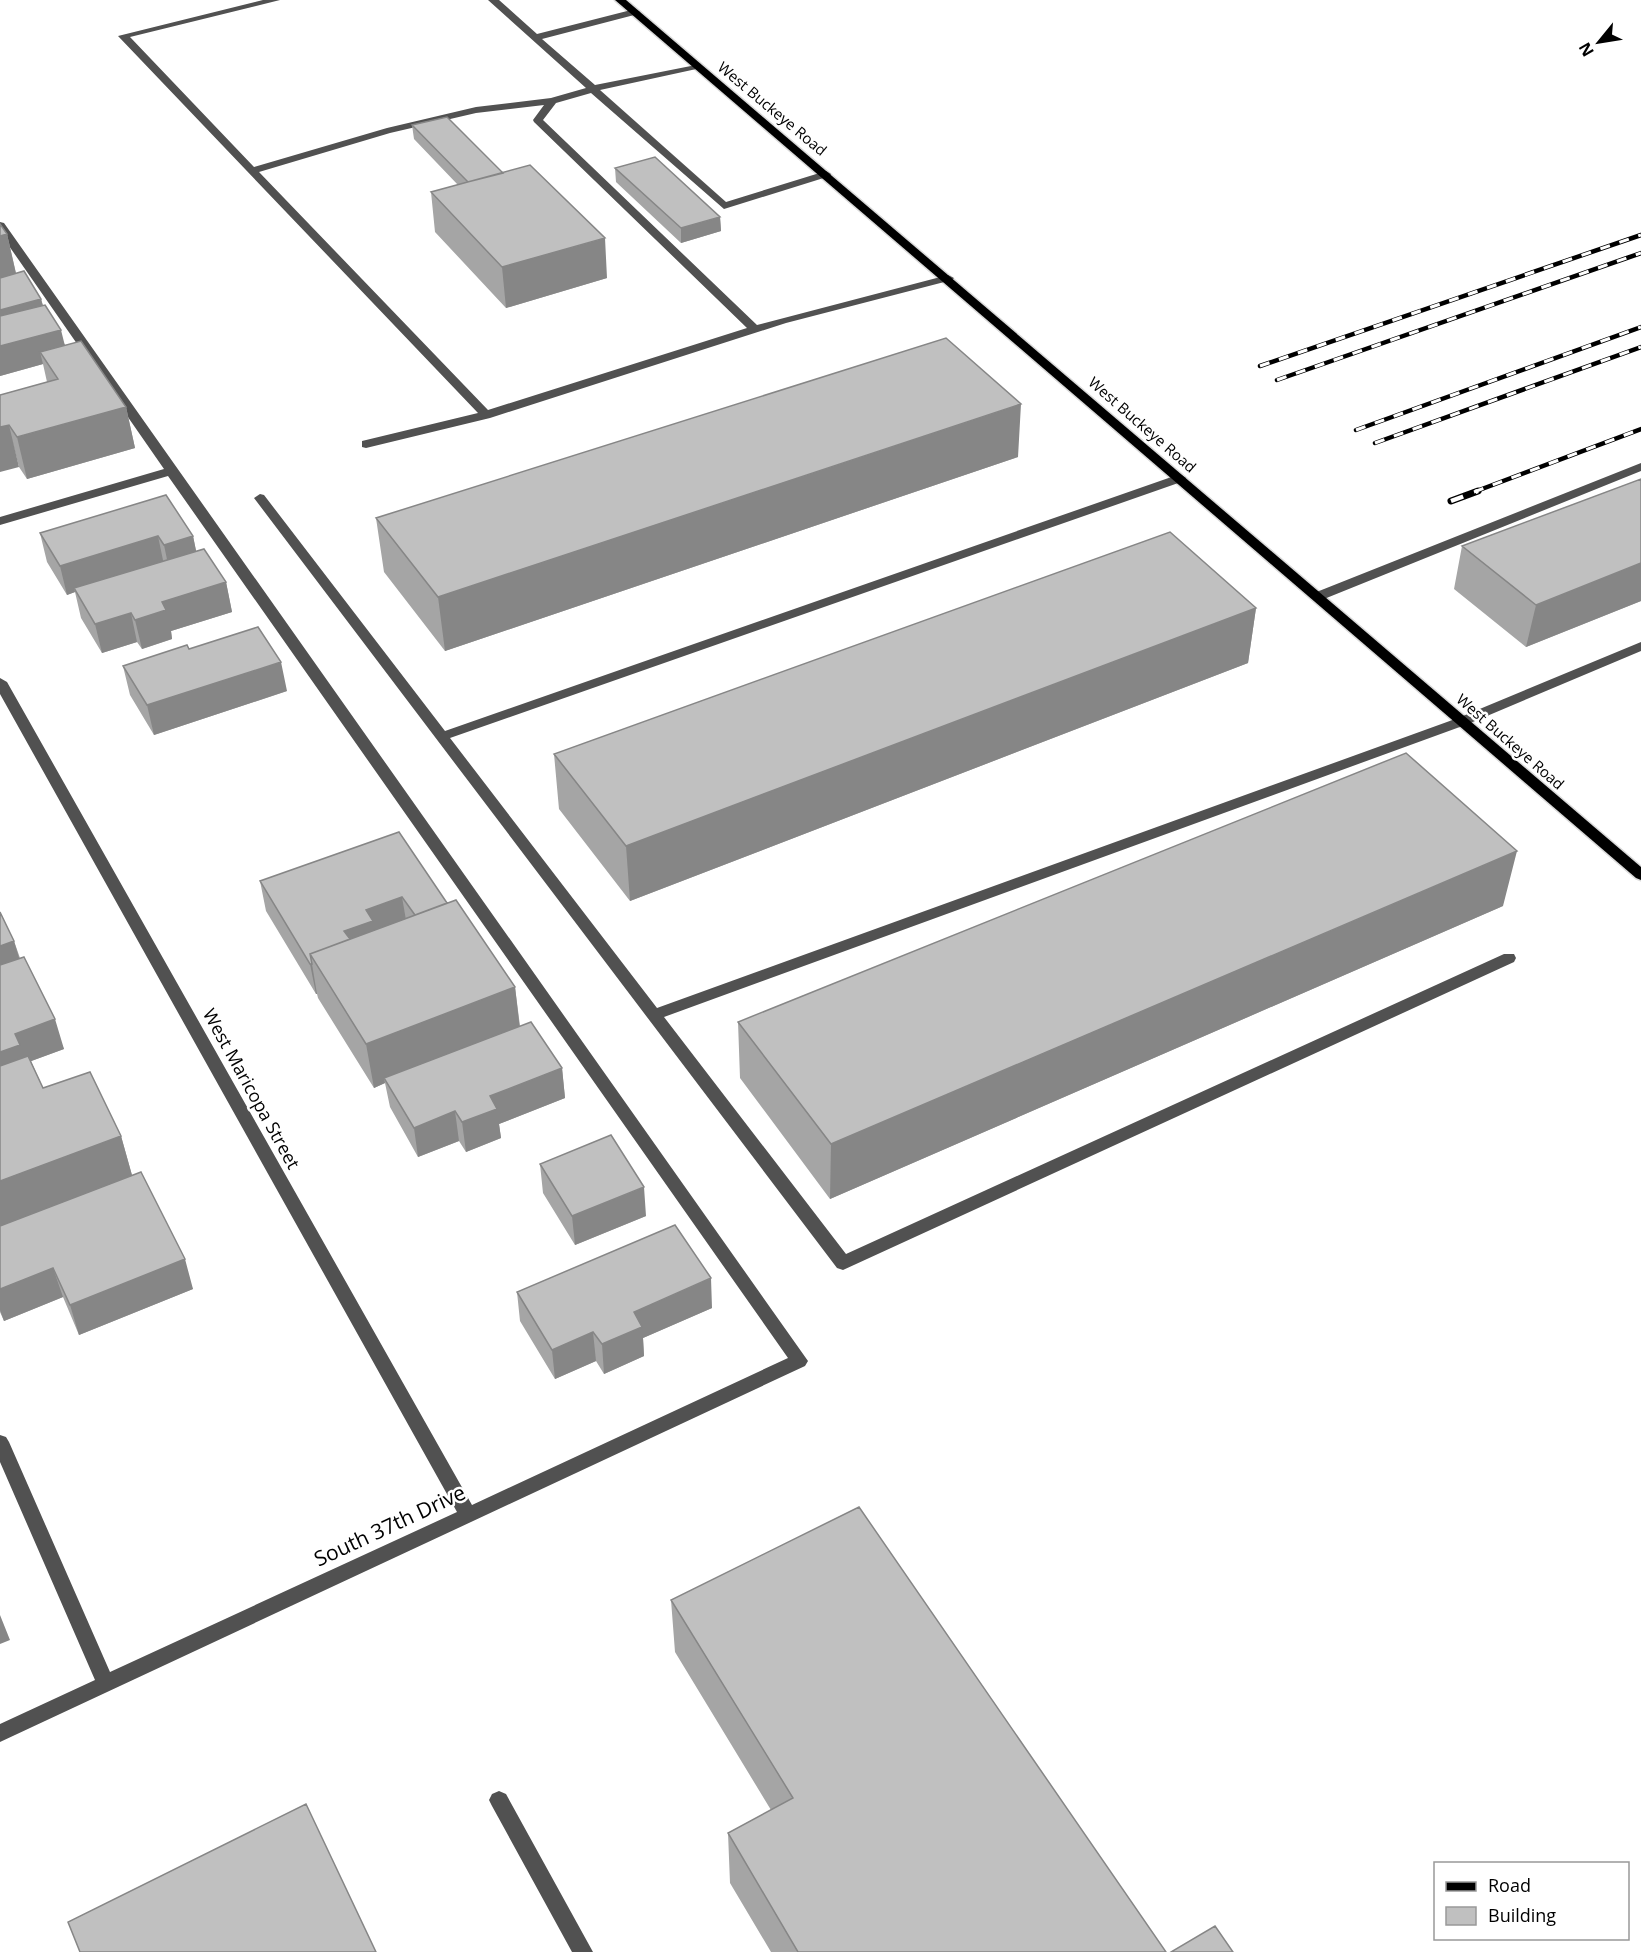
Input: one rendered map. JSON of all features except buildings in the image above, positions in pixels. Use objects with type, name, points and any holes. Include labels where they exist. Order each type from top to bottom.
[{"type":"main road","name":"West Buckeye Road","points":[[620,0],[948,278],[1641,875]]},
{"type":"street","points":[[275,0],[123,36],[486,415]]},
{"type":"street","points":[[493,0],[724,206],[826,174]]},
{"type":"street","points":[[535,38],[635,12]]},
{"type":"street","points":[[252,171],[387,131],[476,110],[552,101],[592,89],[698,66]]},
{"type":"street","points":[[552,101],[538,120],[755,330]]},
{"type":"street","points":[[0,225],[171,471],[0,521]]},
{"type":"street","points":[[366,444],[486,415],[755,330],[948,278]]},
{"type":"street","points":[[1319,596],[1641,467]]},
{"type":"street","name":"South 37th Drive","points":[[0,1733],[799,1360],[171,471]]},
{"type":"street","points":[[440,737],[1180,477]]},
{"type":"street","points":[[260,498],[843,1263],[1509,958]]},
{"type":"street","points":[[653,1015],[1462,721],[1641,646]]},
{"type":"street","name":"West Maricopa Street","points":[[0,682],[468,1515]]},
{"type":"street","points":[[0,1442],[106,1684]]},
{"type":"street","points":[[499,1800],[583,1952]]},
{"type":"railway","points":[[1260,366],[1641,235]]},
{"type":"railway","points":[[1277,380],[1641,253]]},
{"type":"railway","points":[[1356,430],[1641,327]]},
{"type":"railway","points":[[1375,443],[1641,347]]},
{"type":"railway","points":[[1474,492],[1641,429]]},
{"type":"railway","points":[[1451,501],[1478,491]]}]
